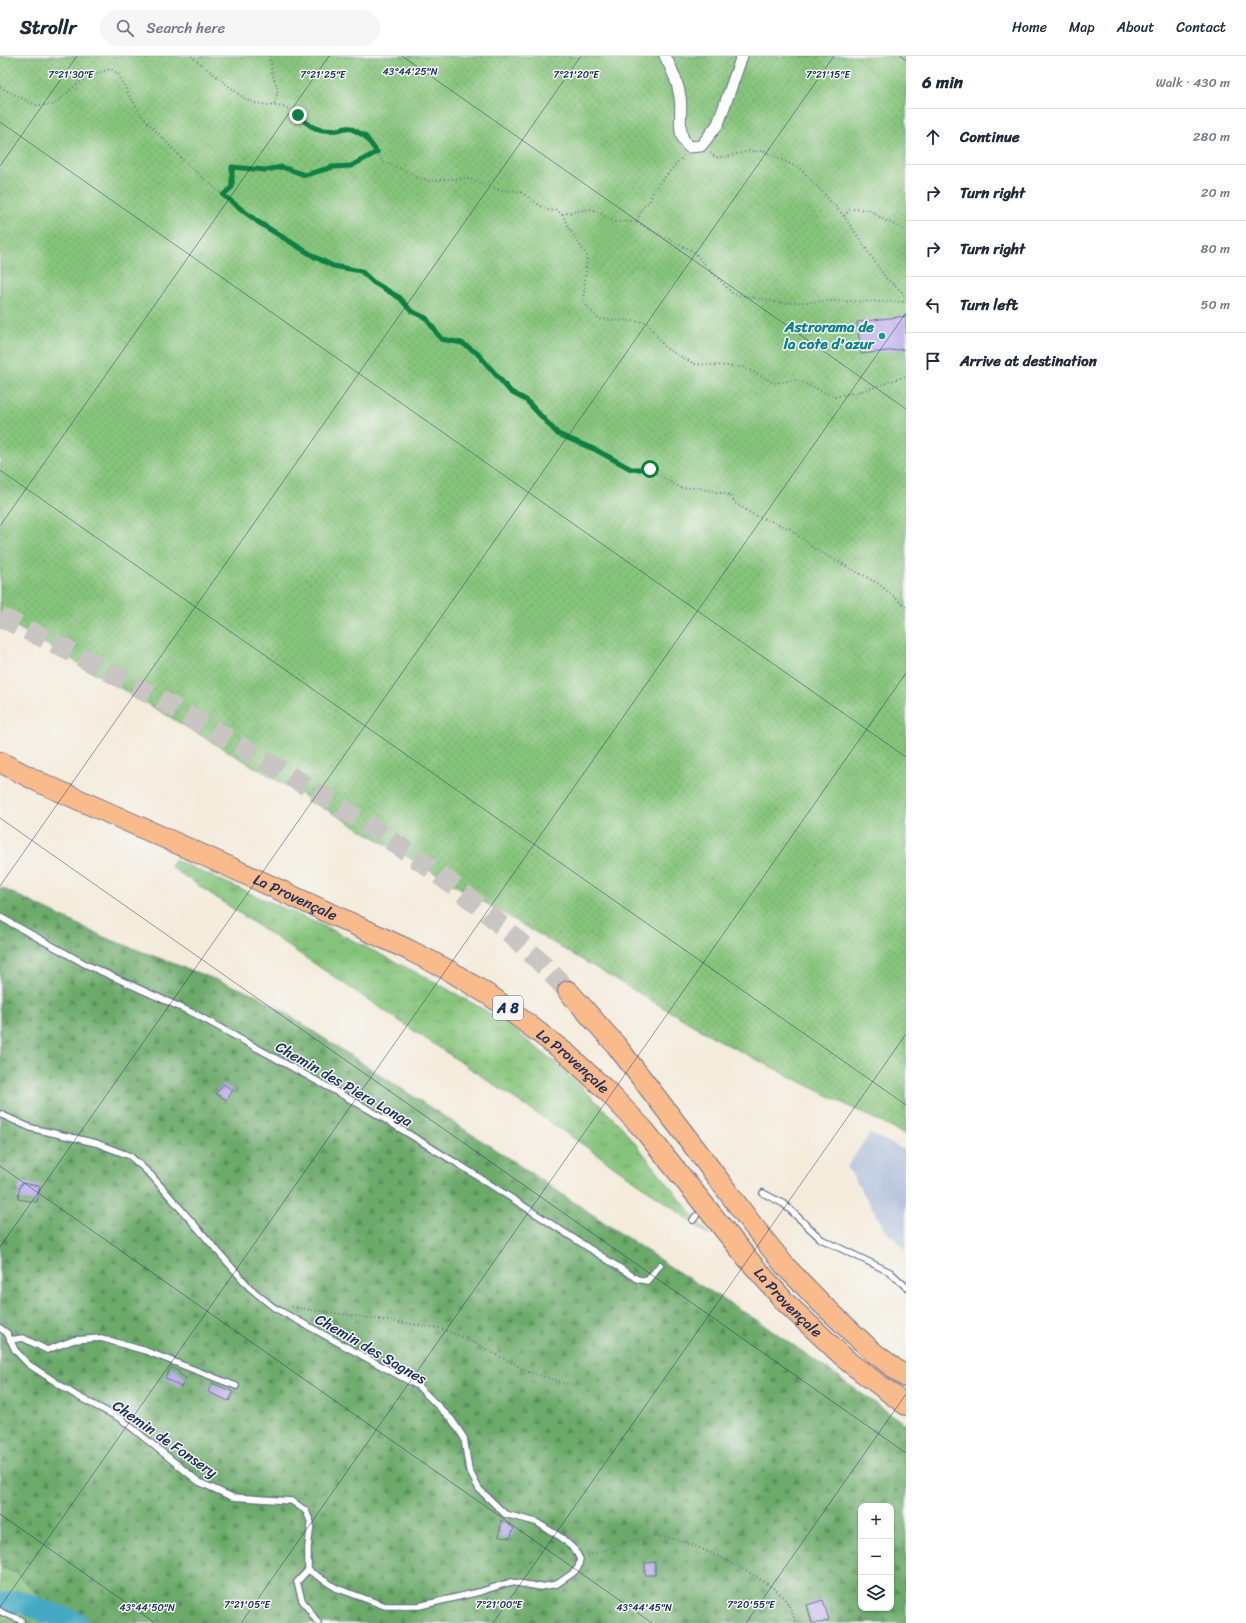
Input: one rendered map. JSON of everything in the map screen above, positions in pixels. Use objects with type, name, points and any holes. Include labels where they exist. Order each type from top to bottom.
[{"type":"highway","name":"La Provençale","points":[[0,762],[39,782],[232,868],[409,950],[450,971],[492,997],[567,1054],[608,1092],[644,1130],[747,1258],[786,1303],[850,1363],[906,1405]]},
{"type":"highway","name":"La Provençale","points":[[568,991],[616,1045],[751,1223],[786,1266],[821,1303],[873,1352],[906,1377]]},
{"type":"street","points":[[665,56],[675,74],[681,98],[681,136],[684,143],[689,147],[701,146],[718,124],[742,56]]},
{"type":"lane","name":"Chemin des Piera Longa","points":[[0,917],[87,965],[195,1014],[366,1108],[463,1166],[637,1279],[647,1280],[660,1265]]},
{"type":"lane","name":"Chemin des Sagnes","points":[[0,1114],[31,1128],[96,1143],[130,1156],[151,1175],[250,1288],[273,1307],[418,1386],[452,1420],[464,1438],[469,1470],[479,1489],[505,1514],[536,1522],[562,1538],[575,1550],[580,1559]]},
{"type":"lane","points":[[763,1193],[784,1204],[821,1238],[890,1272],[906,1287]]},
{"type":"lane","name":"Chemin de Fonsery","points":[[0,1328],[7,1333],[15,1350],[28,1364],[77,1396],[121,1419],[200,1482],[232,1496],[292,1501],[306,1511],[312,1523],[308,1547],[308,1570]]},
{"type":"lane","points":[[10,1340],[23,1338],[47,1350],[74,1340],[101,1338],[146,1351],[236,1386]]},
{"type":"lane","points":[[318,1623],[302,1600],[297,1582],[308,1570],[336,1588],[385,1606],[419,1606],[479,1592],[511,1582],[541,1587],[557,1584],[578,1568],[580,1559]]},
{"type":"lane","points":[[0,1612],[18,1618],[21,1620],[21,1623]]},
{"type":"path","points":[[192,56],[245,99],[255,103],[291,110],[311,127],[338,130],[348,127],[365,136],[384,163],[403,169],[420,178],[430,181],[466,178],[500,190],[520,191],[542,207],[550,211],[556,210],[562,214],[570,230],[587,256],[583,302],[599,319],[647,322],[665,348],[695,364],[744,367],[774,383],[797,380],[835,397],[866,390],[906,376]]},
{"type":"path","points":[[270,56],[272,73],[278,90],[274,106]]},
{"type":"path","points":[[0,87],[35,105],[53,105],[88,76],[111,69],[118,74],[143,117],[189,166],[223,195],[258,222],[315,257],[333,266],[361,271],[373,282],[400,298],[411,311],[426,318],[441,339],[462,343],[477,353],[511,392],[526,400],[558,434],[596,450],[631,469],[650,469],[680,488],[698,488],[730,496],[735,502],[754,515],[789,528],[815,549],[880,584],[906,607]]},
{"type":"path","points":[[701,146],[716,157],[726,157],[749,151],[764,152],[802,170],[844,216],[885,277],[902,292],[906,299]]},
{"type":"path","points":[[637,222],[642,208],[650,201],[653,191],[689,147]]},
{"type":"path","points":[[223,195],[232,187],[232,167],[265,170],[282,167],[305,175],[333,167],[351,166],[377,152]]},
{"type":"path","points":[[562,214],[590,209],[615,222],[637,222],[663,237],[693,251],[733,294],[783,303],[829,301],[906,302]]},
{"type":"path","points":[[844,216],[851,209],[870,210],[886,221],[906,230]]},
{"type":"path","points":[[273,1307],[286,1306],[439,1328],[465,1338],[529,1372],[567,1384]]},
{"type":"path","points":[[580,1559],[641,1538],[663,1537],[694,1545],[765,1582],[783,1596],[790,1607],[796,1623]]},
{"type":"shaded area","points":[[870,1133],[906,1151],[906,1250],[888,1233],[847,1167]]},
{"type":"green space","points":[[0,56],[906,56],[906,1135],[720,1041],[0,617]]},
{"type":"green space","points":[[175,860],[328,928],[433,981],[502,1020],[563,1069],[622,1127],[710,1236],[672,1207],[591,1150],[171,867]]},
{"type":"green space","points":[[0,887],[106,938],[259,996],[502,1154],[675,1270],[765,1325],[906,1425],[906,1623],[67,1623],[16,1573],[0,1566]]},
{"type":"green space","points":[[0,1566],[16,1573],[67,1623],[0,1623]]},
{"type":"building","name":"Astrorama de la cote d'azur","points":[[906,316],[906,349],[861,354],[857,322]]},
{"type":"building","points":[[223,1084],[233,1090],[227,1100],[216,1094]]},
{"type":"building","points":[[22,1183],[40,1186],[37,1202],[18,1199],[20,1184],[22,1185]]},
{"type":"building","points":[[171,1367],[180,1372],[179,1374],[186,1378],[181,1387],[165,1378]]},
{"type":"building","points":[[212,1383],[233,1392],[229,1401],[208,1392]]},
{"type":"building","points":[[501,1520],[514,1528],[510,1538],[499,1537]]},
{"type":"building","points":[[655,1562],[655,1575],[645,1575],[645,1563]]},
{"type":"building","points":[[823,1600],[829,1620],[823,1623],[812,1623],[807,1605]]},
{"type":"waterway","points":[[0,1604],[18,1601],[77,1623]]},
{"type":"tunnel","points":[[0,617],[107,670],[177,709],[307,786],[386,837],[437,873],[486,912],[528,950],[568,991]]},
{"type":"place","name":"Astrorama de la cote d'azur","points":[[882,336]]},
{"type":"route","points":[[298,115],[311,127],[319,129],[338,130],[348,127],[365,136],[377,152],[351,166],[333,167],[305,175],[282,167],[265,170],[232,167],[232,187],[223,195],[258,222],[315,257],[333,266],[361,271],[373,282],[400,298],[411,311],[426,318],[441,339],[462,343],[477,353],[511,392],[526,400],[558,434],[596,450],[631,469],[650,469]]}]
